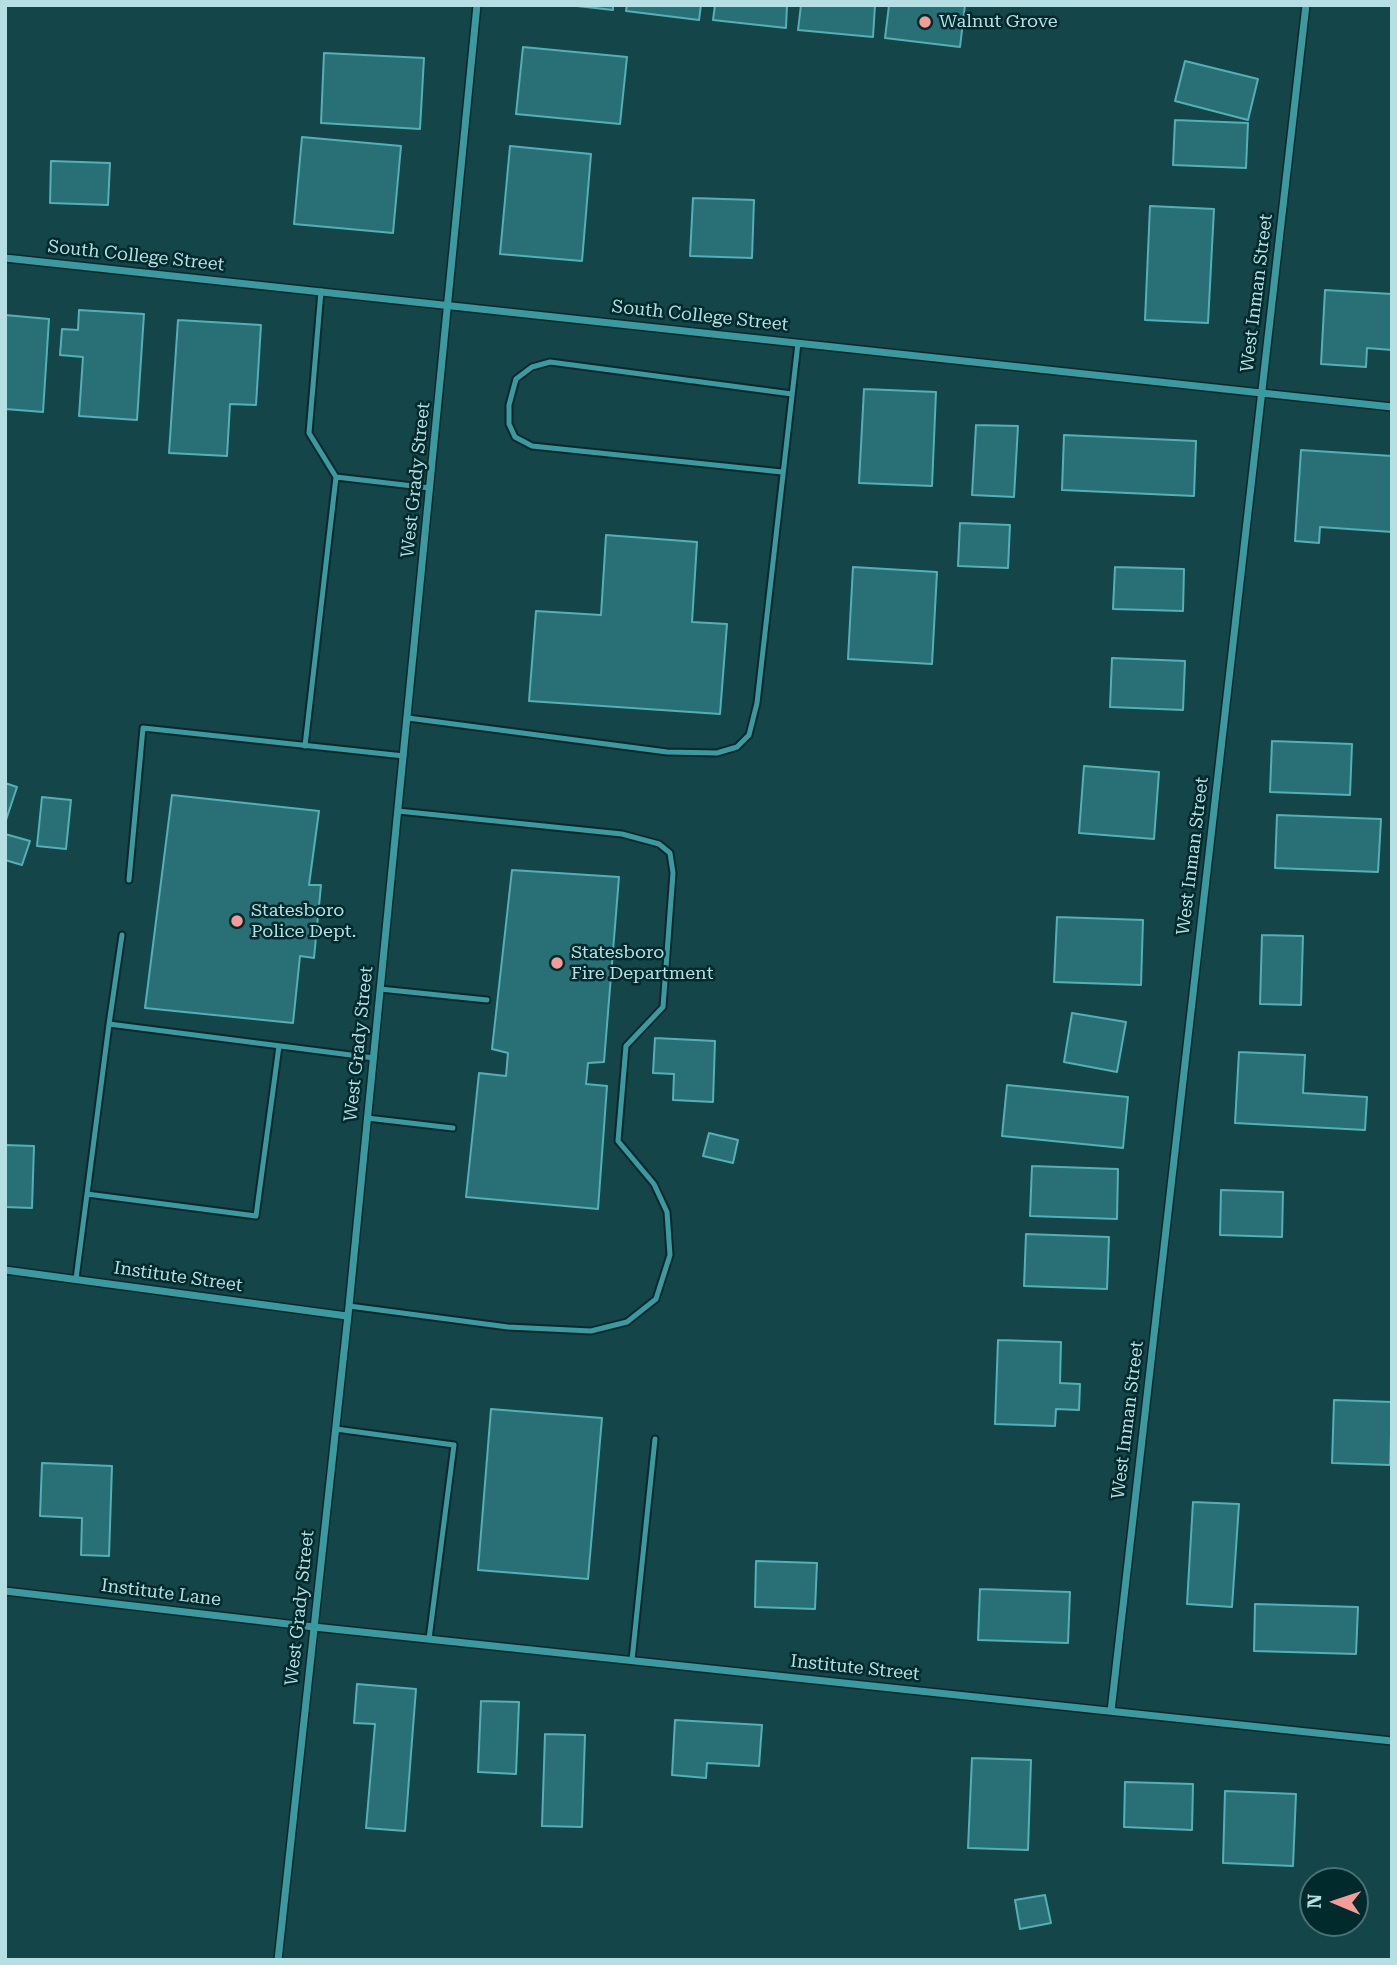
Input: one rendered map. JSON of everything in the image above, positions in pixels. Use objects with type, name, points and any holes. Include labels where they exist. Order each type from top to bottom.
[{"type":"street","name":"West Grady Street","points":[[278,1960],[349,1306],[450,304],[477,5]]},
{"type":"street","name":"West Inman Street","points":[[1111,1711],[1306,5]]},
{"type":"street","name":"South College Street","points":[[5,258],[1392,407]]},
{"type":"street","name":"Institute Street","points":[[5,1270],[347,1315]]},
{"type":"street","name":"Institute Lane","points":[[5,1591],[314,1627]]},
{"type":"street","name":"Institute Street","points":[[314,1627],[1392,1741]]},
{"type":"lane","points":[[305,746],[336,477],[309,433],[321,291]]},
{"type":"lane","points":[[408,718],[667,752],[717,753],[737,747],[749,735],[757,704],[798,343]]},
{"type":"lane","points":[[782,472],[531,446],[515,437],[509,424],[509,405],[516,379],[531,367],[550,362],[792,394]]},
{"type":"lane","points":[[336,477],[431,488]]},
{"type":"lane","points":[[129,880],[143,728],[404,756]]},
{"type":"lane","points":[[349,1306],[508,1327],[591,1331],[627,1322],[656,1298],[670,1255],[667,1212],[654,1184],[618,1141],[626,1046],[663,1007],[673,873],[670,853],[659,844],[622,834],[398,811]]},
{"type":"lane","points":[[76,1279],[122,935]]},
{"type":"lane","points":[[380,989],[487,1000]]},
{"type":"lane","points":[[109,1024],[374,1058]]},
{"type":"lane","points":[[87,1194],[256,1216],[279,1046]]},
{"type":"lane","points":[[367,1118],[453,1128]]},
{"type":"lane","points":[[336,1429],[454,1445],[429,1639]]},
{"type":"lane","points":[[632,1660],[655,1439]]},
{"type":"building","points":[[568,5],[613,5],[613,10]]},
{"type":"building","points":[[627,5],[701,5],[699,20],[626,11]]},
{"type":"building","points":[[715,5],[787,5],[786,28],[713,20]]},
{"type":"building","points":[[801,5],[875,5],[873,37],[798,30]]},
{"type":"building","name":"Walnut Grove","points":[[889,5],[965,5],[960,47],[885,38]]},
{"type":"building","points":[[523,47],[627,57],[620,124],[516,114]]},
{"type":"building","points":[[324,53],[424,58],[420,129],[321,123]]},
{"type":"building","points":[[1185,61],[1258,79],[1248,120],[1175,101]]},
{"type":"building","points":[[1175,120],[1248,123],[1246,168],[1173,165]]},
{"type":"building","points":[[302,137],[401,146],[393,233],[294,224]]},
{"type":"building","points":[[510,146],[591,154],[582,261],[500,254]]},
{"type":"building","points":[[51,161],[110,163],[108,205],[50,203]]},
{"type":"building","points":[[693,198],[754,200],[752,258],[690,256]]},
{"type":"building","points":[[1150,206],[1214,209],[1208,323],[1145,320]]},
{"type":"building","points":[[1325,290],[1392,294],[1392,350],[1367,348],[1366,367],[1321,364]]},
{"type":"building","points":[[79,310],[144,314],[137,420],[79,416],[83,357],[60,355],[62,329],[78,330]]},
{"type":"building","points":[[5,315],[49,319],[43,412],[5,409]]},
{"type":"building","points":[[178,320],[261,325],[256,405],[230,404],[227,456],[169,453]]},
{"type":"building","points":[[864,389],[936,392],[932,486],[859,483]]},
{"type":"building","points":[[976,425],[1018,426],[1014,497],[972,495]]},
{"type":"building","points":[[1064,435],[1196,441],[1194,496],[1062,490]]},
{"type":"building","points":[[1301,450],[1392,456],[1392,532],[1320,527],[1319,543],[1295,541]]},
{"type":"building","points":[[960,523],[1010,525],[1008,568],[958,566]]},
{"type":"building","points":[[606,535],[697,542],[692,622],[727,624],[720,714],[529,701],[536,611],[601,615]]},
{"type":"building","points":[[853,567],[937,572],[932,664],[848,659]]},
{"type":"building","points":[[1115,567],[1184,569],[1183,611],[1113,609]]},
{"type":"building","points":[[1112,658],[1185,661],[1183,710],[1110,707]]},
{"type":"building","points":[[1272,741],[1352,744],[1350,795],[1270,792]]},
{"type":"building","points":[[1084,766],[1159,772],[1154,839],[1079,833]]},
{"type":"building","points":[[5,783],[17,787],[5,823]]},
{"type":"building","name":"Statesboro Police Dept.","points":[[172,795],[319,811],[309,885],[321,885],[314,958],[300,956],[293,1023],[145,1008]]},
{"type":"building","points":[[42,797],[71,800],[66,849],[37,846]]},
{"type":"building","points":[[1277,815],[1381,819],[1378,872],[1275,868]]},
{"type":"building","points":[[5,834],[30,841],[22,865],[5,860]]},
{"type":"building","name":"Statesboro Fire Department","points":[[512,870],[619,877],[604,1062],[588,1063],[586,1084],[607,1086],[598,1209],[466,1197],[479,1073],[506,1076],[508,1053],[492,1049]]},
{"type":"building","points":[[1057,917],[1143,920],[1141,985],[1054,982]]},
{"type":"building","points":[[1262,935],[1303,936],[1301,1005],[1260,1004]]},
{"type":"building","points":[[1072,1013],[1126,1022],[1117,1072],[1064,1062]]},
{"type":"building","points":[[655,1038],[715,1041],[713,1102],[673,1100],[674,1074],[653,1073]]},
{"type":"building","points":[[1239,1052],[1305,1055],[1303,1093],[1367,1097],[1365,1130],[1235,1123]]},
{"type":"building","points":[[1007,1085],[1128,1097],[1123,1148],[1002,1136]]},
{"type":"building","points":[[709,1133],[738,1140],[733,1163],[703,1156]]},
{"type":"building","points":[[5,1145],[34,1146],[32,1208],[5,1207]]},
{"type":"building","points":[[1032,1166],[1118,1169],[1117,1219],[1030,1216]]},
{"type":"building","points":[[1221,1190],[1283,1192],[1282,1237],[1220,1235]]},
{"type":"building","points":[[1026,1234],[1109,1237],[1107,1289],[1024,1286]]},
{"type":"building","points":[[998,1340],[1061,1342],[1060,1383],[1080,1384],[1079,1410],[1056,1409],[1055,1426],[995,1424]]},
{"type":"building","points":[[1334,1400],[1392,1402],[1390,1465],[1332,1463]]},
{"type":"building","points":[[491,1409],[602,1418],[588,1579],[478,1570]]},
{"type":"building","points":[[42,1463],[112,1466],[109,1556],[81,1555],[82,1518],[40,1516]]},
{"type":"building","points":[[1193,1502],[1239,1504],[1232,1607],[1187,1604]]},
{"type":"building","points":[[756,1561],[817,1563],[815,1609],[755,1607]]},
{"type":"building","points":[[980,1589],[1070,1592],[1068,1643],[978,1640]]},
{"type":"building","points":[[1255,1604],[1358,1607],[1356,1654],[1254,1651]]},
{"type":"building","points":[[357,1684],[416,1689],[405,1831],[366,1828],[375,1724],[354,1723]]},
{"type":"building","points":[[481,1701],[519,1702],[516,1774],[478,1772]]},
{"type":"building","points":[[675,1720],[762,1725],[759,1766],[707,1763],[706,1778],[672,1775]]},
{"type":"building","points":[[545,1734],[585,1735],[582,1827],[542,1826]]},
{"type":"building","points":[[972,1758],[1031,1760],[1028,1850],[968,1848]]},
{"type":"building","points":[[1125,1782],[1193,1784],[1192,1830],[1124,1827]]},
{"type":"building","points":[[1225,1791],[1296,1794],[1293,1866],[1223,1863]]},
{"type":"building","points":[[1045,1895],[1051,1923],[1020,1929],[1015,1900]]},
{"type":"place","name":"Walnut Grove","points":[[925,22]]},
{"type":"place","name":"Statesboro Police Dept.","points":[[237,921]]},
{"type":"place","name":"Statesboro Fire Department","points":[[557,963]]}]
